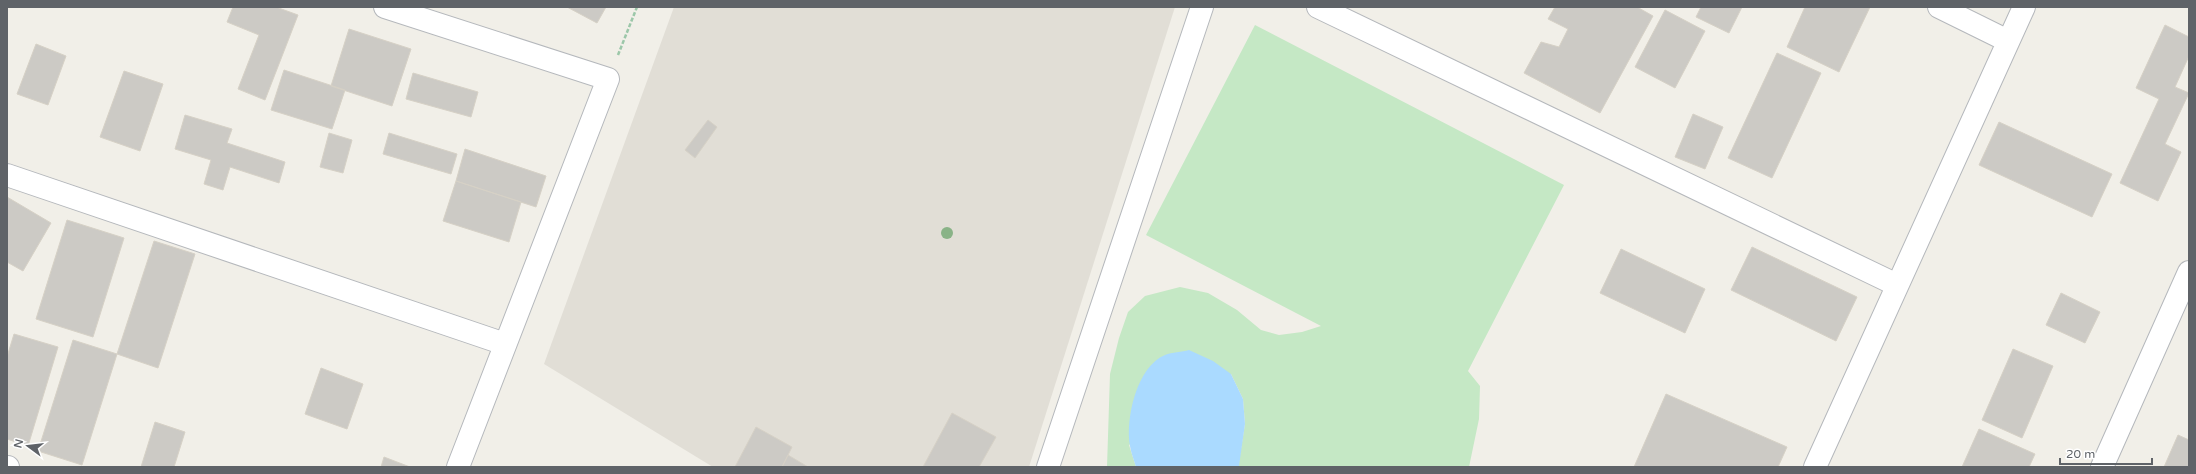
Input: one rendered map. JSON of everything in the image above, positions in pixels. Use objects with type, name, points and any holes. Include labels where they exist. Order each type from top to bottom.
[{"type":"street","points":[[385,7],[608,79],[458,467]]},
{"type":"street","points":[[1048,467],[1202,7]]},
{"type":"street","points":[[1318,7],[1897,286]]},
{"type":"street","points":[[1939,7],[2008,41]]},
{"type":"street","points":[[1815,467],[2024,7]]},
{"type":"street","points":[[7,175],[505,344]]},
{"type":"street","points":[[2102,467],[2189,272]]},
{"type":"path","points":[[608,79],[637,7]]},
{"type":"shaded area","points":[[674,7],[1175,7],[1029,467],[713,467],[544,364]]},
{"type":"green space","points":[[1255,25],[1564,185],[1468,371],[1480,386],[1479,419],[1469,467],[1238,467],[1245,424],[1243,399],[1231,374],[1129,445],[1136,467],[1107,467],[1110,374],[1119,338],[1128,312],[1145,296],[1180,287],[1208,293],[1237,310],[1261,330],[1279,335],[1302,332],[1321,326],[1146,235]]},
{"type":"water","points":[[1189,350],[1213,361],[1231,374],[1243,399],[1245,424],[1239,466],[1136,467],[1130,446],[1129,422],[1131,408],[1140,382],[1147,370],[1155,361],[1168,354]]},
{"type":"building","points":[[233,7],[276,7],[298,15],[265,100],[238,89],[259,35],[227,22]]},
{"type":"building","points":[[567,7],[606,7],[597,23]]},
{"type":"building","points":[[1555,7],[1637,7],[1653,16],[1600,113],[1524,73],[1541,42],[1559,47],[1568,29],[1548,19]]},
{"type":"building","points":[[1701,7],[1742,7],[1729,33],[1696,17]]},
{"type":"building","points":[[1805,7],[1870,7],[1839,72],[1787,47]]},
{"type":"building","points":[[1665,10],[1705,31],[1675,88],[1635,67]]},
{"type":"building","points":[[2165,25],[2189,37],[2189,56],[2175,87],[2189,93],[2165,144],[2181,152],[2158,201],[2120,183],[2159,99],[2136,88]]},
{"type":"building","points":[[349,29],[411,49],[392,106],[331,86]]},
{"type":"building","points":[[36,44],[66,56],[48,105],[17,94]]},
{"type":"building","points":[[1777,53],[1821,73],[1772,178],[1728,158]]},
{"type":"building","points":[[284,70],[345,90],[332,129],[271,110]]},
{"type":"building","points":[[124,71],[163,84],[140,151],[100,137]]},
{"type":"building","points":[[413,73],[478,92],[471,117],[406,99]]},
{"type":"building","points":[[1693,114],[1723,127],[1705,169],[1675,157]]},
{"type":"building","points":[[185,115],[232,129],[227,143],[285,162],[279,183],[230,167],[223,190],[204,184],[211,160],[175,149]]},
{"type":"building","points":[[708,120],[717,127],[695,158],[685,150]]},
{"type":"building","points":[[1999,122],[2112,174],[2092,217],[1979,165]]},
{"type":"building","points":[[329,133],[352,140],[343,173],[320,167]]},
{"type":"building","points":[[389,133],[457,154],[451,174],[383,154]]},
{"type":"building","points":[[465,149],[546,176],[536,207],[456,181]]},
{"type":"building","points":[[456,181],[521,202],[509,242],[443,221]]},
{"type":"building","points":[[7,197],[51,223],[23,271],[7,262]]},
{"type":"building","points":[[67,220],[124,238],[93,337],[36,319]]},
{"type":"building","points":[[154,241],[195,254],[158,368],[117,354]]},
{"type":"building","points":[[1752,247],[1857,297],[1836,341],[1731,290]]},
{"type":"building","points":[[1621,249],[1705,289],[1685,333],[1600,293]]},
{"type":"building","points":[[2061,293],[2100,312],[2085,343],[2046,325]]},
{"type":"building","points":[[14,334],[58,347],[28,446],[7,439],[7,357]]},
{"type":"building","points":[[73,340],[117,354],[82,465],[38,451]]},
{"type":"building","points":[[2013,349],[2053,366],[2022,438],[1982,420]]},
{"type":"building","points":[[321,368],[363,384],[347,429],[305,414]]},
{"type":"building","points":[[1666,394],[1787,447],[1778,467],[1634,467]]},
{"type":"building","points":[[952,413],[996,437],[979,467],[923,467]]},
{"type":"building","points":[[155,422],[185,432],[174,467],[141,467]]},
{"type":"building","points":[[756,427],[792,447],[782,467],[735,467]]},
{"type":"building","points":[[1979,429],[2035,454],[2029,467],[1962,467]]},
{"type":"building","points":[[2178,435],[2189,440],[2189,467],[2164,467]]},
{"type":"building","points":[[788,455],[808,467],[782,467]]},
{"type":"building","points":[[384,457],[410,467],[381,467]]}]
